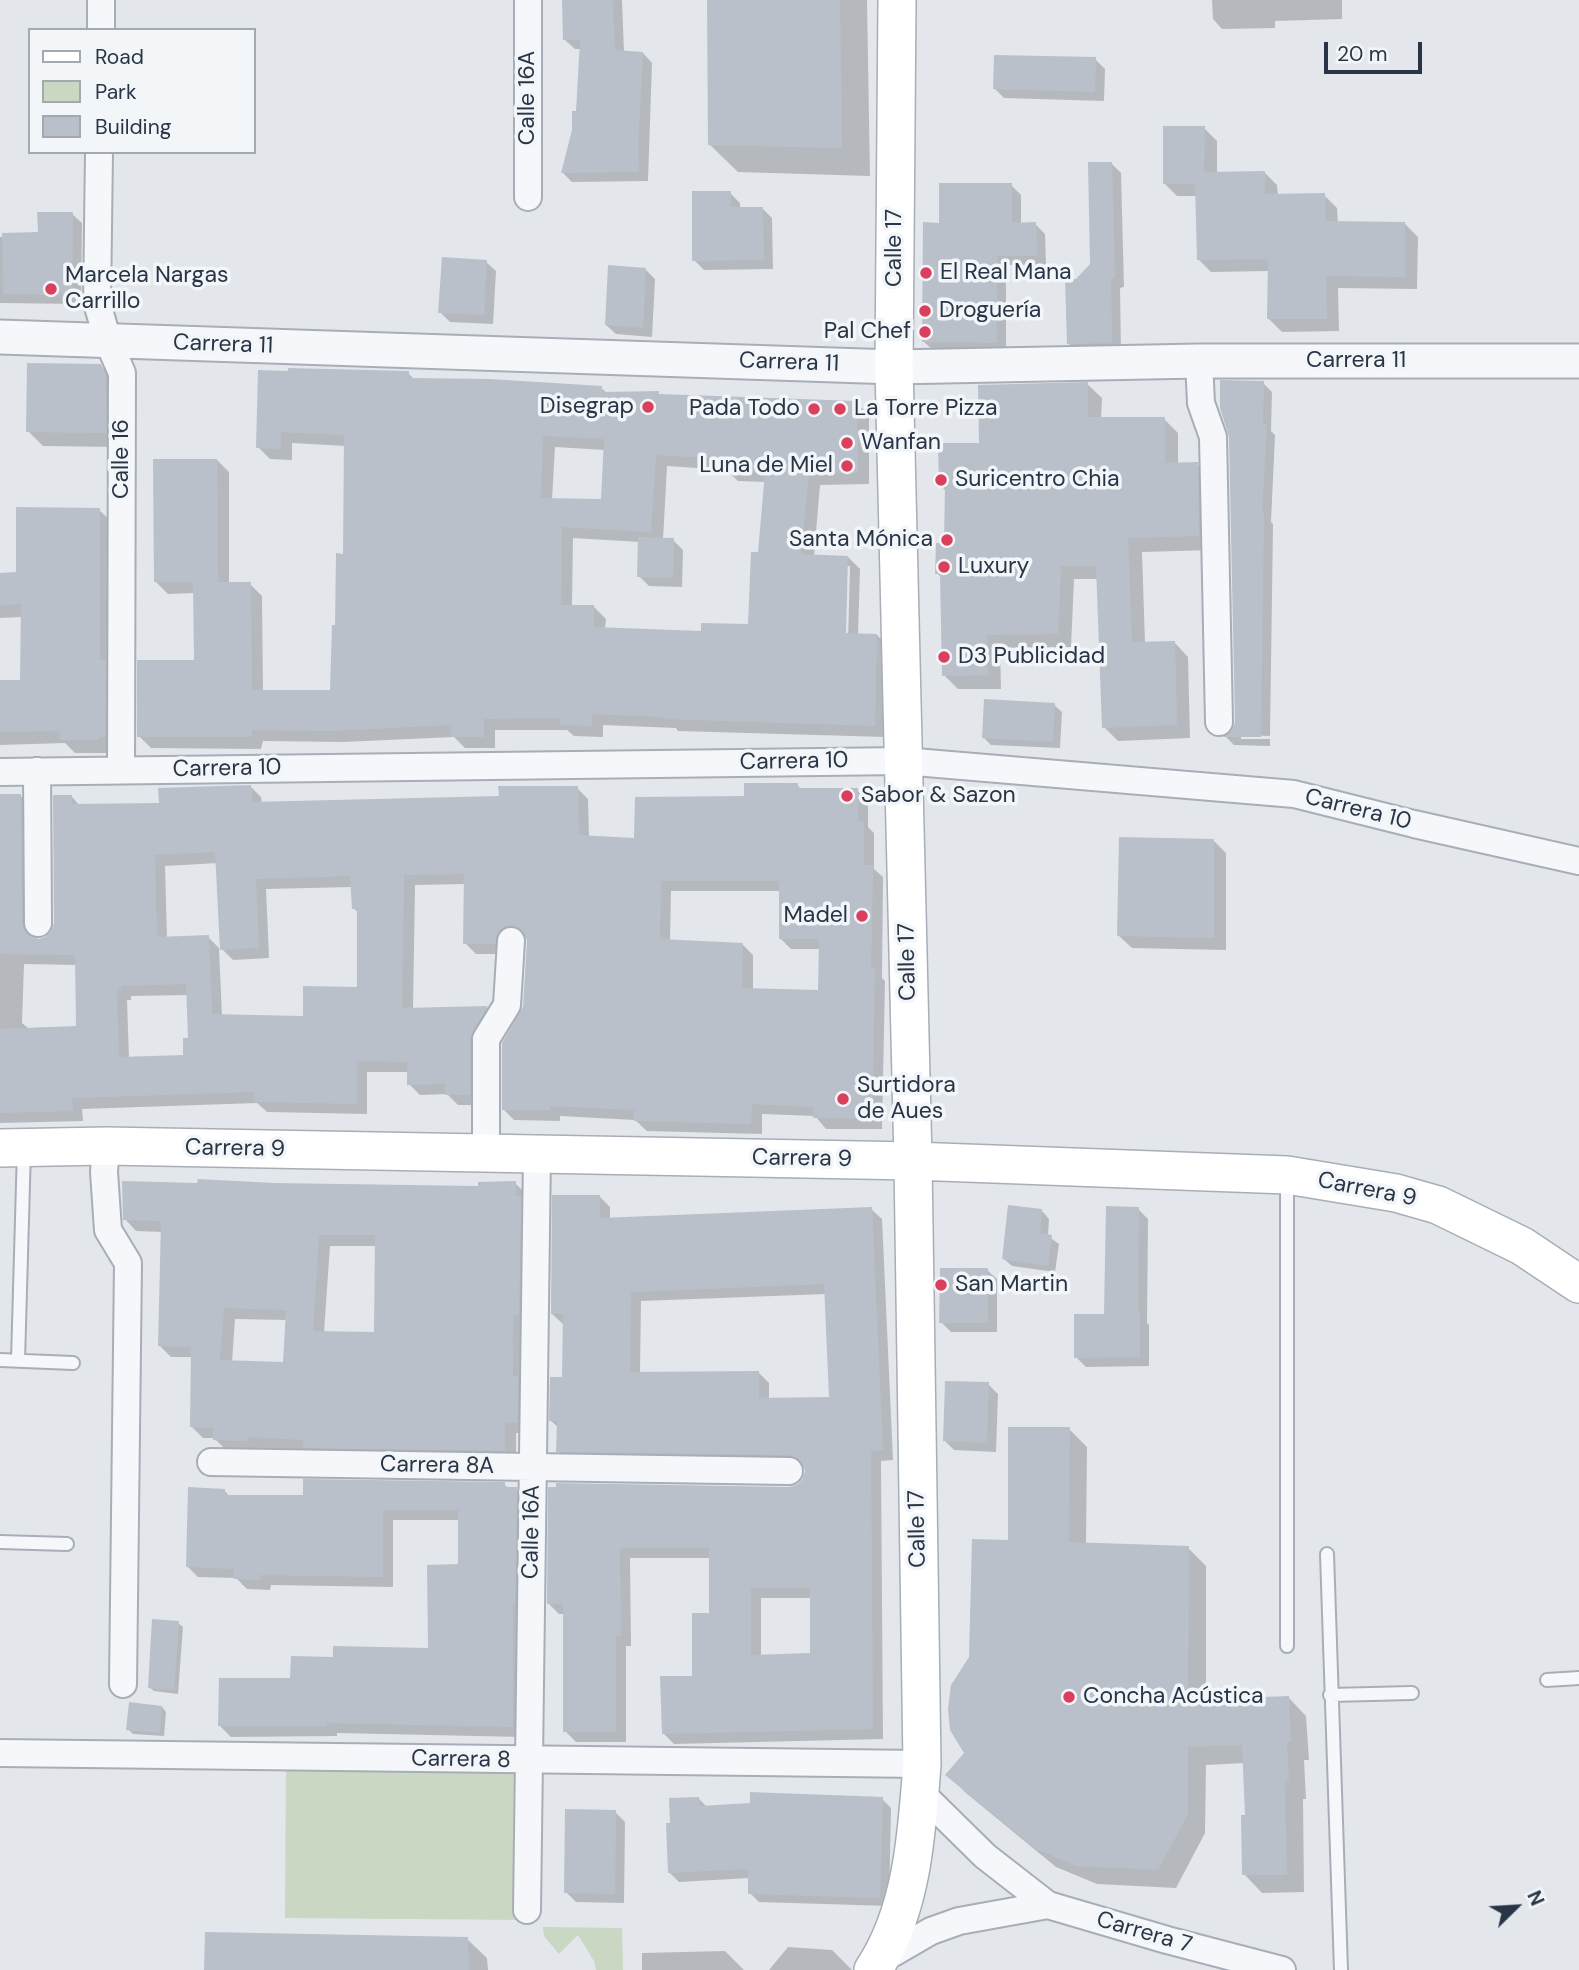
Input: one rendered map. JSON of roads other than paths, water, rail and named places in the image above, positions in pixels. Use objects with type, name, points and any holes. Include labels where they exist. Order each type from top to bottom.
[{"type":"main road","name":"Calle 17","points":[[887,1948],[910,1874],[921,1778],[913,1161],[894,367],[897,0]]},
{"type":"main road","name":"Carrera 9","points":[[12,1149],[106,1146],[913,1161],[1287,1175],[1396,1193],[1438,1205],[1522,1247],[1579,1284]]},
{"type":"street","points":[[101,28],[102,0]]},
{"type":"street","name":"Calle 16A","points":[[528,0],[528,197]]},
{"type":"street","name":"Calle 16","points":[[99,154],[97,303],[108,341],[122,373],[121,770]]},
{"type":"street","name":"Carrera 11","points":[[0,337],[894,367],[1199,361],[1579,361]]},
{"type":"street","points":[[1199,361],[1201,404],[1213,437],[1219,722]]},
{"type":"street","name":"Carrera 10","points":[[0,772],[903,761],[1294,794],[1579,861]]},
{"type":"street","points":[[37,771],[38,923]]},
{"type":"street","points":[[486,1153],[486,1039],[507,1005],[511,941]]},
{"type":"street","points":[[106,1146],[104,1172],[108,1230],[128,1263],[122,1684]]},
{"type":"street","name":"Calle 16A","points":[[527,1910],[537,1154]]},
{"type":"street","name":"Carrera 8A","points":[[211,1462],[789,1471]]},
{"type":"street","name":"Carrera 8","points":[[0,1753],[530,1761],[921,1778]]},
{"type":"street","name":"Carrera 7","points":[[921,1778],[985,1856],[1048,1905],[1282,1970]]},
{"type":"street","name":"Carrera 7","points":[[887,1948],[959,1921],[1048,1905]]},
{"type":"lane","points":[[12,1149],[18,1360]]},
{"type":"lane","points":[[1287,1175],[1287,1646]]},
{"type":"lane","points":[[0,1360],[73,1363]]},
{"type":"lane","points":[[0,1542],[67,1544]]},
{"type":"lane","points":[[1326,1553],[1341,1970]]},
{"type":"lane","points":[[1547,1680],[1579,1678]]},
{"type":"lane","points":[[1331,1695],[1412,1693]]},
{"type":"place","name":"El Real Mana","points":[[926,273]]},
{"type":"place","name":"Marcela Nargas Carrillo","points":[[51,289]]},
{"type":"place","name":"Droguería","points":[[925,311]]},
{"type":"place","name":"Pal Chef","points":[[925,332]]},
{"type":"place","name":"Disegrap","points":[[648,407]]},
{"type":"place","name":"Pada Todo","points":[[814,409]]},
{"type":"place","name":"La Torre Pizza","points":[[840,409]]},
{"type":"place","name":"Wanfan","points":[[847,443]]},
{"type":"place","name":"Luna de Miel","points":[[847,466]]},
{"type":"place","name":"Suricentro Chia","points":[[941,480]]},
{"type":"place","name":"Santa Mónica","points":[[947,540]]},
{"type":"place","name":"Luxury","points":[[944,567]]},
{"type":"place","name":"D3 Publicidad","points":[[944,657]]},
{"type":"place","name":"Sabor & Sazon","points":[[847,796]]},
{"type":"place","name":"Madel","points":[[862,916]]},
{"type":"place","name":"Surtidora de Aues","points":[[843,1099]]},
{"type":"place","name":"San Martin","points":[[941,1285]]},
{"type":"place","name":"Concha Acústica","points":[[1069,1697]]}]
